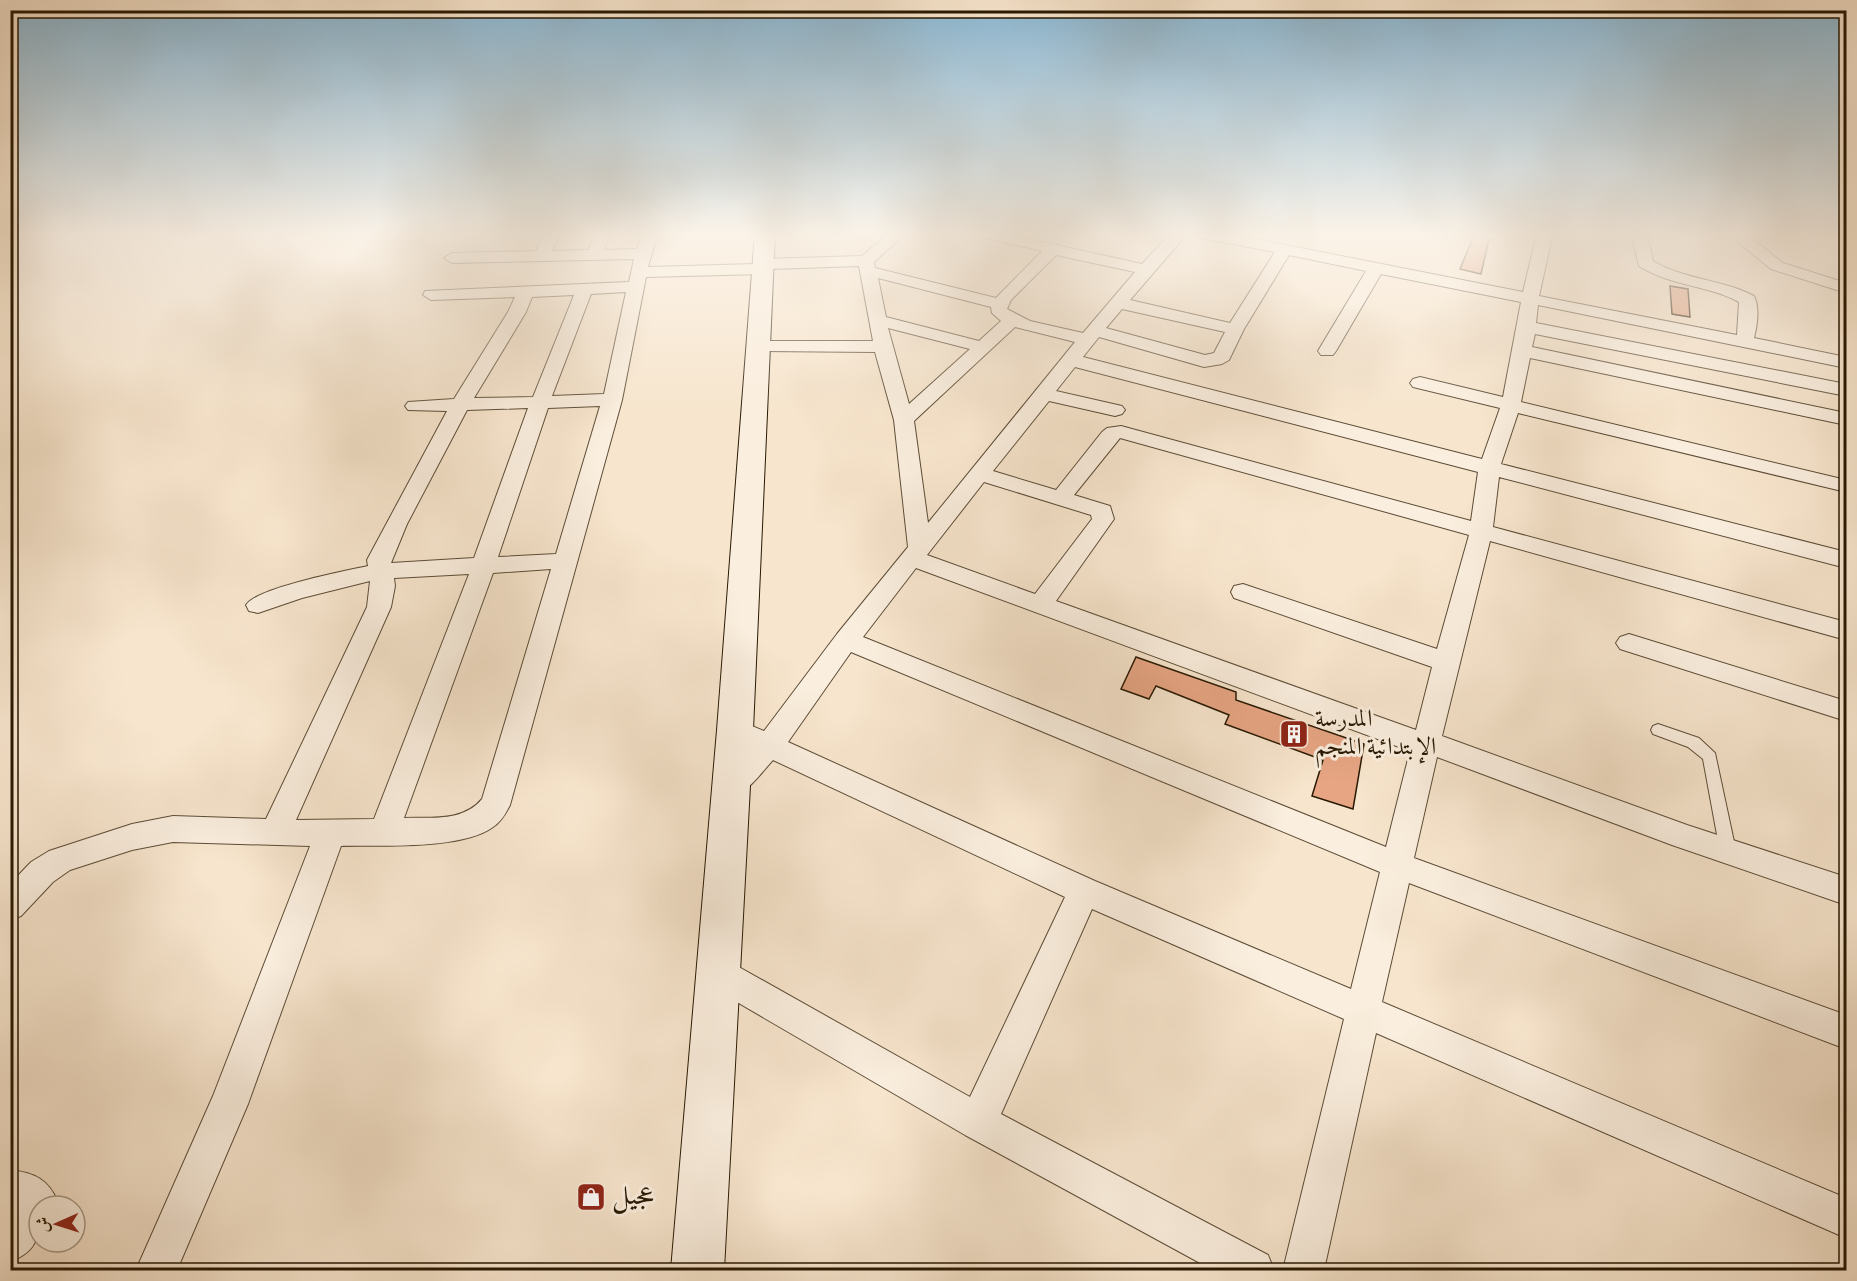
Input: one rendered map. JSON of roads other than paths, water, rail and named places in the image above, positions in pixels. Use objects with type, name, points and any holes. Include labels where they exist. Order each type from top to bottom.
[{"type":"main road","points":[[697,1270],[735,730],[761,293]]},
{"type":"street","points":[[431,295],[485,293]]},
{"type":"street","points":[[275,833],[379,607],[383,586],[379,560],[460,405],[527,293]]},
{"type":"street","points":[[384,832],[485,565],[540,403],[583,293]]},
{"type":"street","points":[[10,906],[42,872],[60,860],[132,837],[173,829],[330,834],[468,826],[484,818],[495,805],[612,400],[635,293]]},
{"type":"street","points":[[872,293],[883,347],[904,420],[916,553]]},
{"type":"street","points":[[947,293],[1005,312],[1091,335],[1204,361],[1215,360],[1222,356],[1235,329],[1257,293]]},
{"type":"street","points":[[904,420],[983,347],[1020,293]]},
{"type":"street","points":[[730,786],[770,745],[846,640],[1091,335],[1128,293]]},
{"type":"street","points":[[1328,351],[1362,293]]},
{"type":"street","points":[[1441,293],[1526,325],[1846,418]]},
{"type":"street","points":[[1303,1270],[1396,865],[1446,662],[1481,533],[1490,469],[1511,405],[1533,293]]},
{"type":"street","points":[[1734,293],[1748,300],[1745,341]]},
{"type":"street","points":[[1120,303],[1235,329]]},
{"type":"street","points":[[877,320],[983,347]]},
{"type":"street","points":[[1526,325],[1745,341],[1846,362]]},
{"type":"street","points":[[1526,325],[1846,390]]},
{"type":"street","points":[[757,346],[883,347]]},
{"type":"street","points":[[1072,360],[1846,560]]},
{"type":"street","points":[[1419,382],[1846,486]]},
{"type":"street","points":[[1045,393],[1115,410]]},
{"type":"street","points":[[415,406],[612,400]]},
{"type":"street","points":[[1061,498],[1109,436],[1114,432],[1121,432],[1481,533],[1846,631]]},
{"type":"street","points":[[980,474],[1098,508],[1104,514],[1040,605]]},
{"type":"street","points":[[916,553],[1040,605],[1846,891]]},
{"type":"street","points":[[258,605],[296,591],[379,571],[565,561]]},
{"type":"street","points":[[1244,592],[1446,662]]},
{"type":"street","points":[[846,640],[1396,865],[1846,1032]]},
{"type":"street","points":[[1629,643],[1846,711]]},
{"type":"street","points":[[735,730],[1084,891],[1846,1218]]},
{"type":"street","points":[[156,1270],[230,1104],[264,1006],[316,876],[330,834]]},
{"type":"street","points":[[978,1122],[1084,891]]},
{"type":"street","points":[[718,974],[978,1122],[1253,1270]]},
{"type":"street","points":[[10,1190],[23,1191],[34,1196],[38,1202],[34,1213],[10,1242]]},
{"type":"lane","points":[[1658,730],[1704,747],[1710,757],[1728,851]]},
{"type":"place","name":"المدرسة الإبتدائية المنجم","points":[[1294,734]]},
{"type":"place","name":"عجيل","points":[[591,1197]]}]
